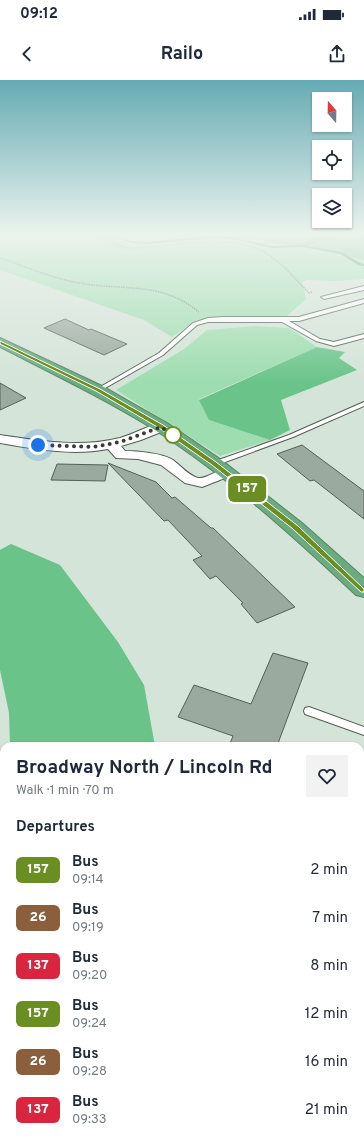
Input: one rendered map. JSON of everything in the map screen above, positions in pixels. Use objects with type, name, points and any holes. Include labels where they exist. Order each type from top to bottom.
[{"type":"highway","points":[[0,342],[98,390],[161,427],[220,468],[295,527],[364,590]]},
{"type":"street","points":[[0,439],[47,446],[93,447],[120,442],[161,427]]},
{"type":"street","points":[[111,444],[121,455],[138,455],[166,462],[190,480],[202,483],[220,468]]},
{"type":"lane","points":[[324,298],[364,288]]},
{"type":"lane","points":[[98,390],[161,354],[196,324],[208,320],[300,319],[364,302]]},
{"type":"lane","points":[[284,319],[318,340],[334,344],[364,336]]},
{"type":"lane","points":[[220,468],[364,404]]},
{"type":"lane","points":[[310,711],[364,730]]},
{"type":"path","points":[[78,283],[135,286],[158,291],[188,301],[208,320]]},
{"type":"path","points":[[299,283],[309,293],[316,291]]},
{"type":"green space","points":[[36,283],[302,283],[306,299],[286,317],[232,316],[196,320],[172,337],[144,320]]},
{"type":"green space","points":[[255,326],[289,328],[317,347],[199,399],[209,420],[270,440],[220,456],[116,390],[184,349],[207,330]]},
{"type":"green space","points":[[317,347],[345,352],[339,358],[357,370],[281,400],[290,430],[270,440],[209,420],[199,400]]},
{"type":"green space","points":[[11,544],[60,565],[118,642],[144,685],[154,742],[10,742],[9,713],[0,670],[0,550]]},
{"type":"building","points":[[65,319],[89,330],[91,329],[127,344],[104,355],[44,328]]},
{"type":"building","points":[[0,383],[26,398],[0,410]]},
{"type":"building","points":[[302,445],[364,491],[364,519],[314,480],[310,481],[277,454]]},
{"type":"building","points":[[108,463],[156,482],[172,498],[175,497],[211,528],[213,528],[295,607],[257,623],[241,604],[243,603],[216,576],[210,579],[193,560],[202,556],[168,520],[164,521]]},
{"type":"building","points":[[57,464],[108,465],[105,481],[51,480]]},
{"type":"building","points":[[273,653],[308,663],[278,742],[231,742],[233,736],[178,717],[194,685],[251,704]]},
{"type":"bus line","name":"157","points":[[0,342],[98,390],[161,427],[214,463],[295,527],[364,590]]},
{"type":"route","points":[[38,445],[93,447],[120,442],[161,427],[173,435]]}]
